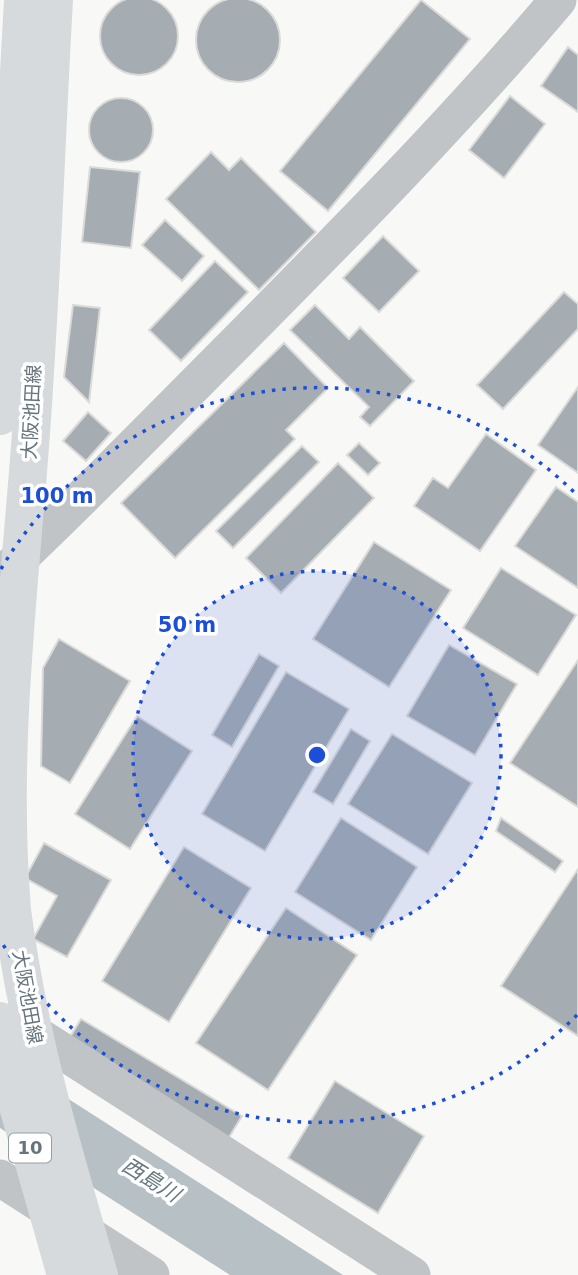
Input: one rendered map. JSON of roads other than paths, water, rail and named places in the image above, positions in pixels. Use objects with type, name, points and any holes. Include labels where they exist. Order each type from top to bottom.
[{"type":"main road","name":"大阪池田線","points":[[0,416],[23,0]]},
{"type":"main road","name":"大阪池田線","points":[[54,0],[28,470],[4,713],[5,816],[12,910],[41,1071],[99,1275]]},
{"type":"main road","name":"大阪池田線","points":[[0,1021],[10,1078],[66,1275]]},
{"type":"street","points":[[0,576],[92,489],[365,212],[510,56],[558,0]]},
{"type":"street","points":[[0,1011],[412,1275]]},
{"type":"street","points":[[0,1178],[151,1275]]},
{"type":"water","name":"西島川","points":[[0,1055],[343,1275],[230,1275],[0,1128]]}]
